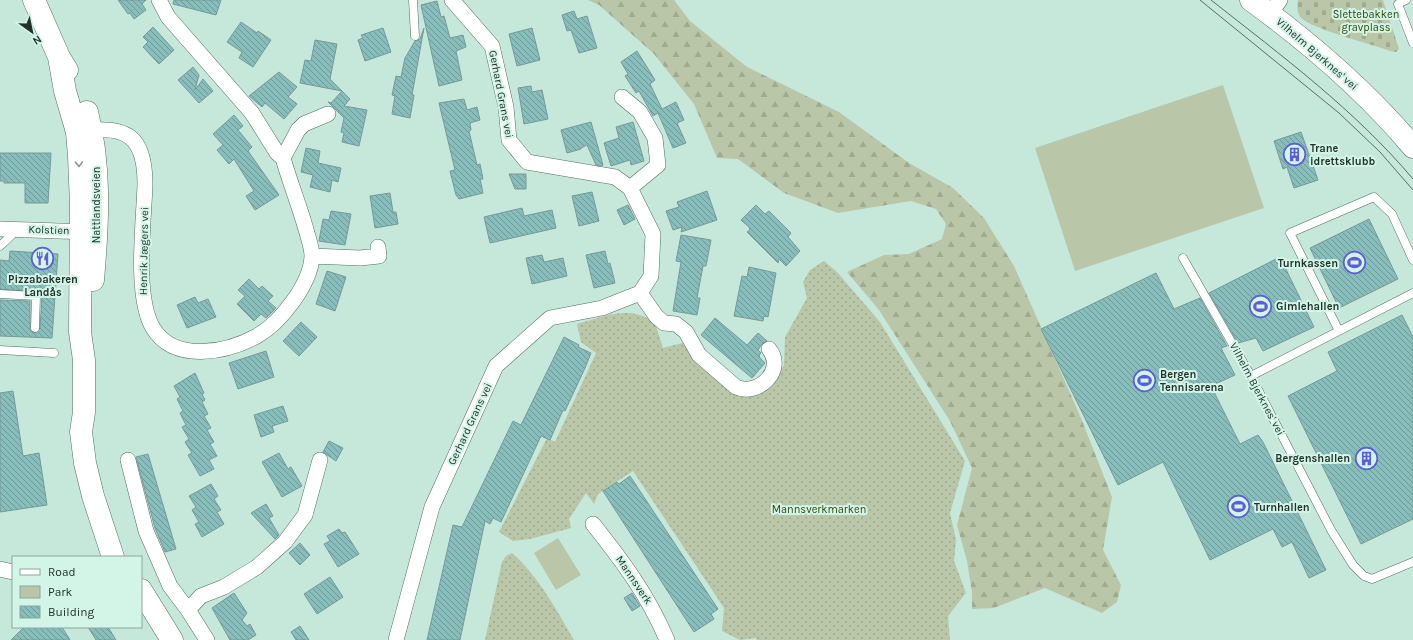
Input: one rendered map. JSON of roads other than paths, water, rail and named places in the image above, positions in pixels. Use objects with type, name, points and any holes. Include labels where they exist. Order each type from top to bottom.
[{"type":"main road","name":"Nattlandsveien","points":[[34,0],[59,57],[76,85],[85,106],[84,131],[95,153],[88,232],[88,350],[84,360],[84,412],[81,432],[85,463],[101,526],[113,556]]},
{"type":"main road","name":"Vilhelm Bjerknes' vei","points":[[1251,0],[1275,7],[1413,146]]},
{"type":"main road","name":"Nattlandsveien","points":[[84,412],[90,430],[102,494],[114,533],[125,556]]},
{"type":"main road","points":[[142,592],[172,640]]},
{"type":"main road","points":[[142,618],[156,640]]},
{"type":"street","points":[[159,0],[168,17],[252,113],[277,153],[283,158],[303,217],[312,256],[360,258],[379,256],[378,247]]},
{"type":"street","name":"Gerhard Grans vei","points":[[396,640],[432,507],[496,366],[550,318],[602,308],[640,293],[651,276],[654,234],[630,188],[615,177],[527,162],[509,140],[506,107],[492,46],[452,0]]},
{"type":"street","points":[[622,97],[640,112],[655,138],[658,165],[630,188]]},
{"type":"street","points":[[283,158],[298,130],[304,124],[328,114]]},
{"type":"street","name":"Henrik Jægers vei","points":[[84,131],[112,129],[121,132],[128,136],[142,151],[145,170],[143,300],[152,327],[158,335],[175,347],[184,350],[207,352],[241,343],[257,336],[278,320],[296,298],[311,264],[312,256]]},
{"type":"street","name":"Kolstien","points":[[0,228],[88,232]]},
{"type":"street","points":[[640,293],[656,316],[664,323],[676,324],[686,332],[699,355],[736,387],[742,390],[750,390],[759,387],[773,373],[774,358],[769,349]]},
{"type":"street","points":[[128,460],[146,531],[170,586],[188,610],[207,640]]},
{"type":"street","points":[[188,610],[201,596],[224,587],[257,567],[285,542],[305,515],[320,460]]},
{"type":"street","name":"Mannsverk","points":[[593,524],[634,576],[657,616],[667,640]]},
{"type":"street","points":[[0,569],[12,572]]},
{"type":"lane","points":[[413,0],[416,36]]},
{"type":"lane","points":[[1406,0],[1398,4],[1413,43]]},
{"type":"lane","points":[[1339,331],[1290,233],[1374,198],[1392,214],[1413,260]]},
{"type":"lane","points":[[0,246],[19,229]]},
{"type":"lane","name":"Vilhelm Bjerknes' vei","points":[[1183,258],[1251,376],[1316,503],[1354,565],[1364,576],[1372,579],[1413,562]]},
{"type":"lane","points":[[1251,376],[1413,292]]},
{"type":"lane","points":[[0,294],[36,296],[35,328]]},
{"type":"lane","points":[[0,350],[54,353]]},
{"type":"tram line","points":[[1200,0],[1339,113],[1380,152],[1413,190]]},
{"type":"tram line","points":[[1211,0],[1291,63],[1342,107],[1391,154],[1413,179]]},
{"type":"place","name":"Trane idrettsklubb","points":[[1294,154]]},
{"type":"place","name":"Pizzabakeren Landås","points":[[43,259]]},
{"type":"place","name":"Turnkassen","points":[[1354,263]]},
{"type":"place","name":"Gimlehallen","points":[[1261,306]]},
{"type":"place","name":"Bergen Tennisarena","points":[[1145,380]]},
{"type":"place","name":"Bergenshallen","points":[[1366,458]]},
{"type":"place","name":"Turnhallen","points":[[1239,507]]},
{"type":"park label","name":"Slettebakken gravplass","points":[[1366,20]]},
{"type":"park label","name":"Mannsverkmarken","points":[[819,509]]}]
